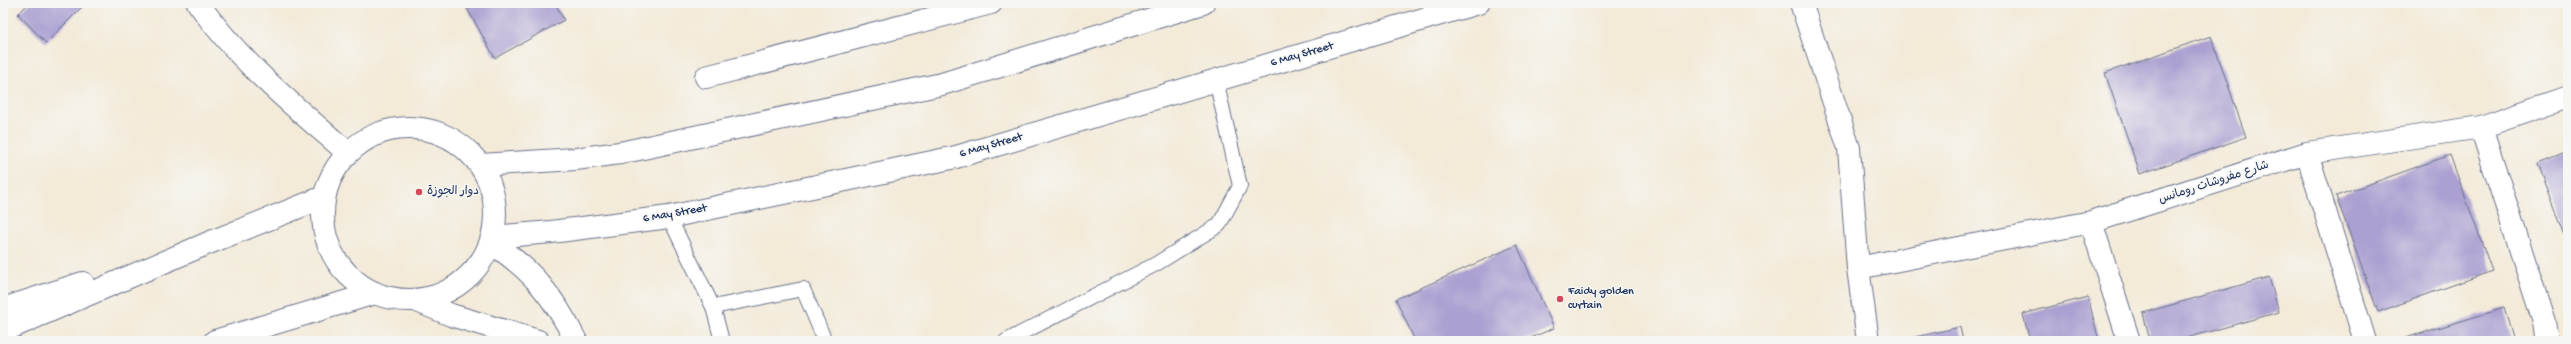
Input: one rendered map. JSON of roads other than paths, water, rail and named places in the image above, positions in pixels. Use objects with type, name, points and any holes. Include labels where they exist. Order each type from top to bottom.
[{"type":"main road","points":[[198,3],[215,28],[261,78],[348,152]]},
{"type":"main road","points":[[706,77],[991,3]]},
{"type":"main road","points":[[481,165],[575,159],[620,153],[942,84],[1203,3]]},
{"type":"main road","name":"6 May Street","points":[[492,240],[669,217],[956,157],[1478,3]]},
{"type":"main road","points":[[1801,3],[1849,148],[1858,268],[1868,341]]},
{"type":"main road","name":"شارع مفروشات رومانس","points":[[1858,268],[2091,222],[2307,153],[2481,127],[2568,97]]},
{"type":"main road","points":[[412,127],[439,132],[463,145],[481,165],[492,188],[495,212],[492,240],[479,265],[461,283],[440,295],[415,300],[395,299],[376,293],[355,282],[336,257],[328,243],[323,221],[324,197],[334,171],[348,152],[367,138],[389,130],[412,127]]},
{"type":"main road","points":[[2481,127],[2544,322],[2547,341]]},
{"type":"main road","points":[[2307,153],[2365,341]]},
{"type":"main road","points":[[3,331],[206,244],[324,197]]},
{"type":"main road","points":[[2091,222],[2129,341]]},
{"type":"main road","points":[[492,240],[536,277],[563,314],[576,341]]},
{"type":"main road","points":[[3,309],[206,244]]},
{"type":"main road","points":[[215,341],[376,293]]},
{"type":"main road","points":[[415,300],[451,315],[538,341]]},
{"type":"main road","points":[[222,341],[248,330]]},
{"type":"lane","points":[[1006,341],[1156,264],[1219,225],[1240,186],[1216,80]]},
{"type":"lane","points":[[669,217],[713,307],[722,341]]},
{"type":"lane","points":[[713,307],[804,289],[825,341]]},
{"type":"place","name":"دوار الجوزة","points":[[419,192]]},
{"type":"place","name":"Faidy golden curtain","points":[[1560,299]]}]
